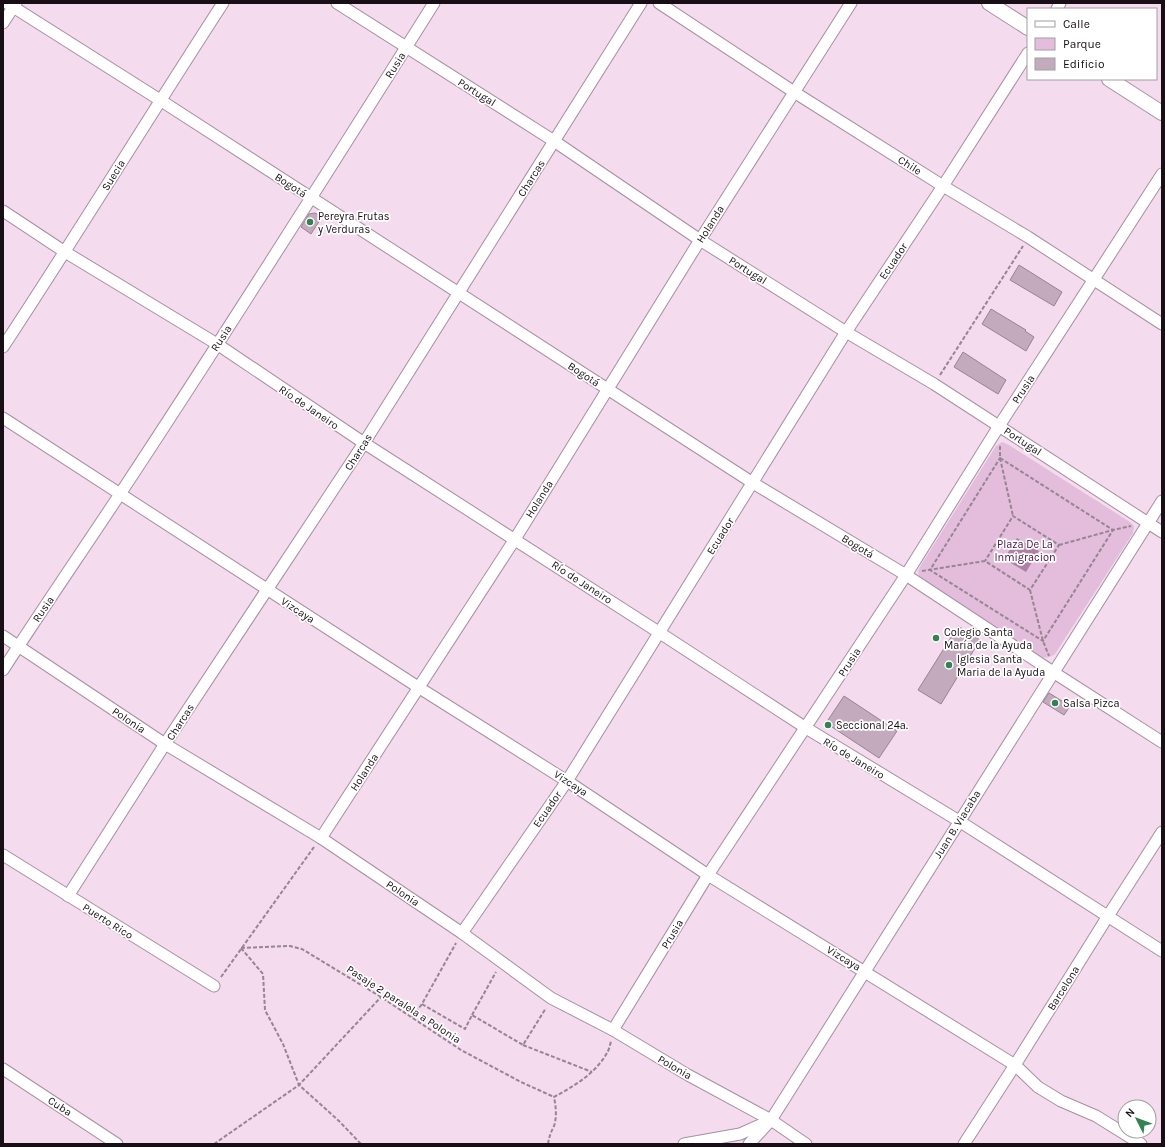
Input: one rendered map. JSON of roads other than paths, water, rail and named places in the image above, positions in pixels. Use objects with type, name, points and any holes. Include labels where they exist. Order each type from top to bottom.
[{"type":"street","name":"Suecia","points":[[3,347],[223,3]]},
{"type":"street","name":"Portugal","points":[[337,3],[554,141],[700,240],[846,332],[934,384],[1162,532]]},
{"type":"street","name":"Rusia","points":[[3,670],[312,198],[434,3]]},
{"type":"street","name":"Charcas","points":[[68,896],[165,744],[364,443],[641,3]]},
{"type":"street","name":"Chile","points":[[659,3],[794,92],[1028,238],[1162,324]]},
{"type":"street","name":"Holanda","points":[[321,838],[515,539],[700,240],[851,3]]},
{"type":"street","points":[[989,3],[1027,27]]},
{"type":"street","name":"Bogotá","points":[[12,4],[753,483],[906,575],[1052,667],[1162,742]]},
{"type":"street","points":[[3,23],[12,4]]},
{"type":"street","name":"Ecuador","points":[[462,933],[568,780],[846,332],[943,186],[1027,55]]},
{"type":"street","points":[[1110,80],[1162,113]]},
{"type":"street","name":"Prusia","points":[[613,1030],[708,875],[906,575],[999,426],[1162,174]]},
{"type":"street","name":"Río de Janeiro","points":[[3,211],[65,252],[217,344],[364,443],[806,728],[959,821],[1162,951]]},
{"type":"street","name":"Vizcaya","points":[[3,418],[120,493],[266,590],[568,780],[708,875],[1016,1065],[1038,1087],[1061,1101],[1096,1116],[1141,1144]]},
{"type":"street","name":"Juan B. Viacaba","points":[[749,1144],[771,1120],[959,821],[1052,667],[1162,501]]},
{"type":"street","name":"Polonia","points":[[3,636],[165,744],[321,838],[462,933],[551,998],[613,1030],[688,1075],[771,1120],[806,1144]]},
{"type":"street","name":"Barcelona","points":[[964,1144],[1016,1065],[1162,832]]},
{"type":"street","name":"Puerto Rico","points":[[3,855],[214,986]]},
{"type":"street","name":"Cuba","points":[[3,1069],[117,1144]]},
{"type":"street","points":[[684,1144],[740,1134],[771,1120]]},
{"type":"place","name":"Pereyra Frutas y Verduras","points":[[310,222]]},
{"type":"place","name":"Colegio Santa María de la Ayuda","points":[[936,638]]},
{"type":"place","name":"Iglesia Santa Maria de la Ayuda","points":[[949,665]]},
{"type":"place","name":"Salsa Pizca","points":[[1055,703]]},
{"type":"place","name":"Seccional 24a.","points":[[828,725]]},
{"type":"park label","name":"Plaza De La Inmigracion","points":[[1025,550]]}]
